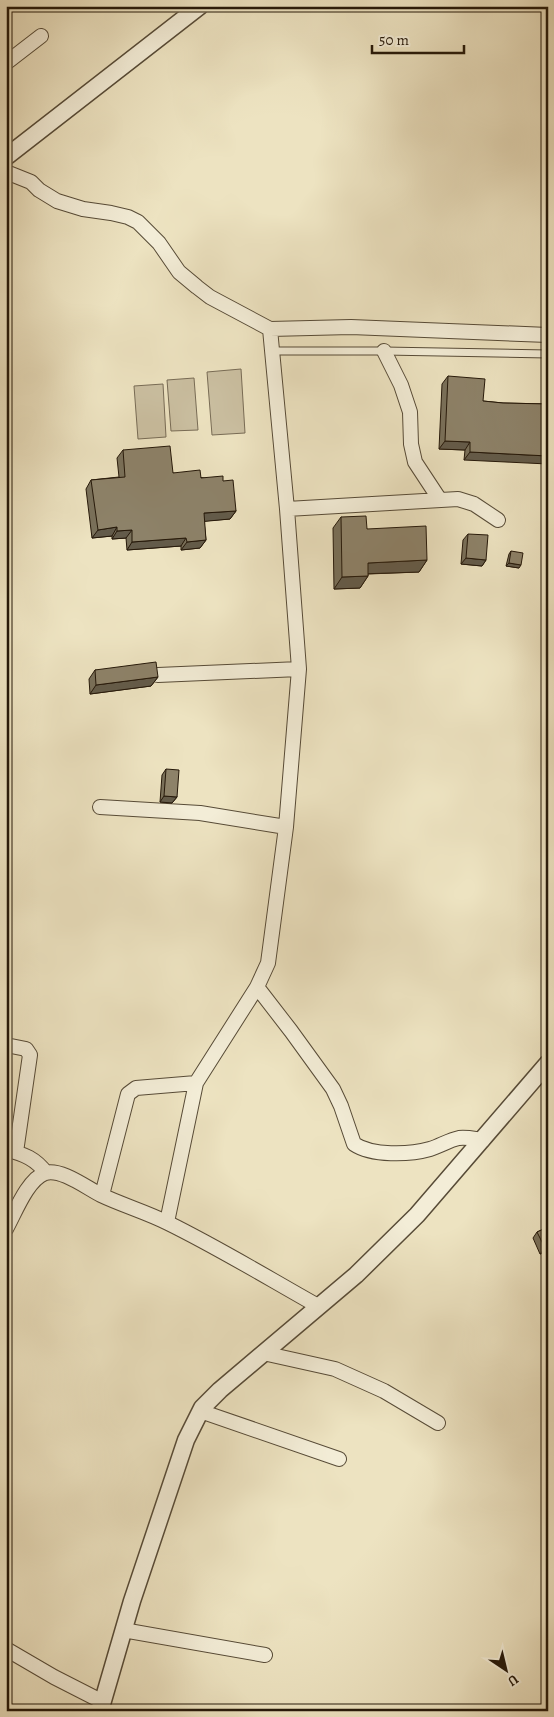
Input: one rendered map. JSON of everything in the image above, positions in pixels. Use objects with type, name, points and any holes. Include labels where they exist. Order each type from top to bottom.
[{"type":"street","points":[[6,157],[200,6]]},
{"type":"street","points":[[6,63],[41,36]]},
{"type":"street","points":[[6,172],[31,182],[39,190],[57,201],[83,210],[128,217],[138,222],[159,243],[179,272],[197,288],[270,329],[351,327],[548,335]]},
{"type":"street","points":[[167,1222],[196,1083],[258,987],[268,963],[286,827],[299,669],[287,509],[270,329]]},
{"type":"street","points":[[384,351],[401,385],[410,412],[411,444],[414,462],[440,500]]},
{"type":"street","points":[[287,509],[458,499],[474,504],[498,520]]},
{"type":"street","points":[[158,674],[299,669]]},
{"type":"street","points":[[100,806],[200,813],[286,827]]},
{"type":"street","points":[[258,987],[333,1090],[342,1106],[354,1144],[358,1147],[408,1154],[431,1149],[458,1138],[483,1140]]},
{"type":"street","points":[[6,1045],[26,1049],[30,1055],[11,1151],[40,1164],[46,1173]]},
{"type":"street","points":[[6,1649],[102,1706],[123,1630],[186,1440],[200,1411],[220,1390],[356,1275],[417,1215],[548,1063]]},
{"type":"street","points":[[102,1195],[128,1094],[136,1088],[196,1083]]},
{"type":"street","points":[[6,1229],[31,1184],[46,1173],[56,1173],[66,1176],[102,1195],[167,1222],[318,1306]]},
{"type":"street","points":[[264,1352],[335,1368],[384,1392],[438,1423]]},
{"type":"street","points":[[200,1411],[339,1459]]},
{"type":"street","points":[[123,1630],[266,1655]]},
{"type":"lane","points":[[273,351],[548,354]]},
{"type":"shaded area","points":[[241,369],[245,433],[212,435],[207,372]]},
{"type":"shaded area","points":[[194,378],[198,430],[171,431],[167,380]]},
{"type":"shaded area","points":[[163,384],[166,437],[138,439],[134,386]]},
{"type":"building","points":[[448,376],[485,379],[483,401],[548,404],[548,456],[470,452],[470,442],[445,441]]},
{"type":"building","points":[[170,446],[173,473],[200,470],[201,478],[223,476],[223,481],[233,480],[236,511],[204,513],[206,540],[187,542],[186,538],[132,542],[132,530],[117,531],[117,527],[98,530],[91,480],[125,477],[123,450]]},
{"type":"building","points":[[366,516],[367,529],[426,526],[427,560],[368,563],[368,576],[342,577],[341,517]]},
{"type":"building","points":[[468,534],[488,535],[486,560],[466,558]]},
{"type":"building","points":[[511,551],[523,553],[521,565],[509,563]]},
{"type":"building","points":[[156,662],[158,677],[96,685],[95,670]]},
{"type":"building","points":[[166,769],[179,770],[177,797],[164,796]]},
{"type":"building","points":[[548,1227],[548,1247],[545,1248],[537,1232]]}]
